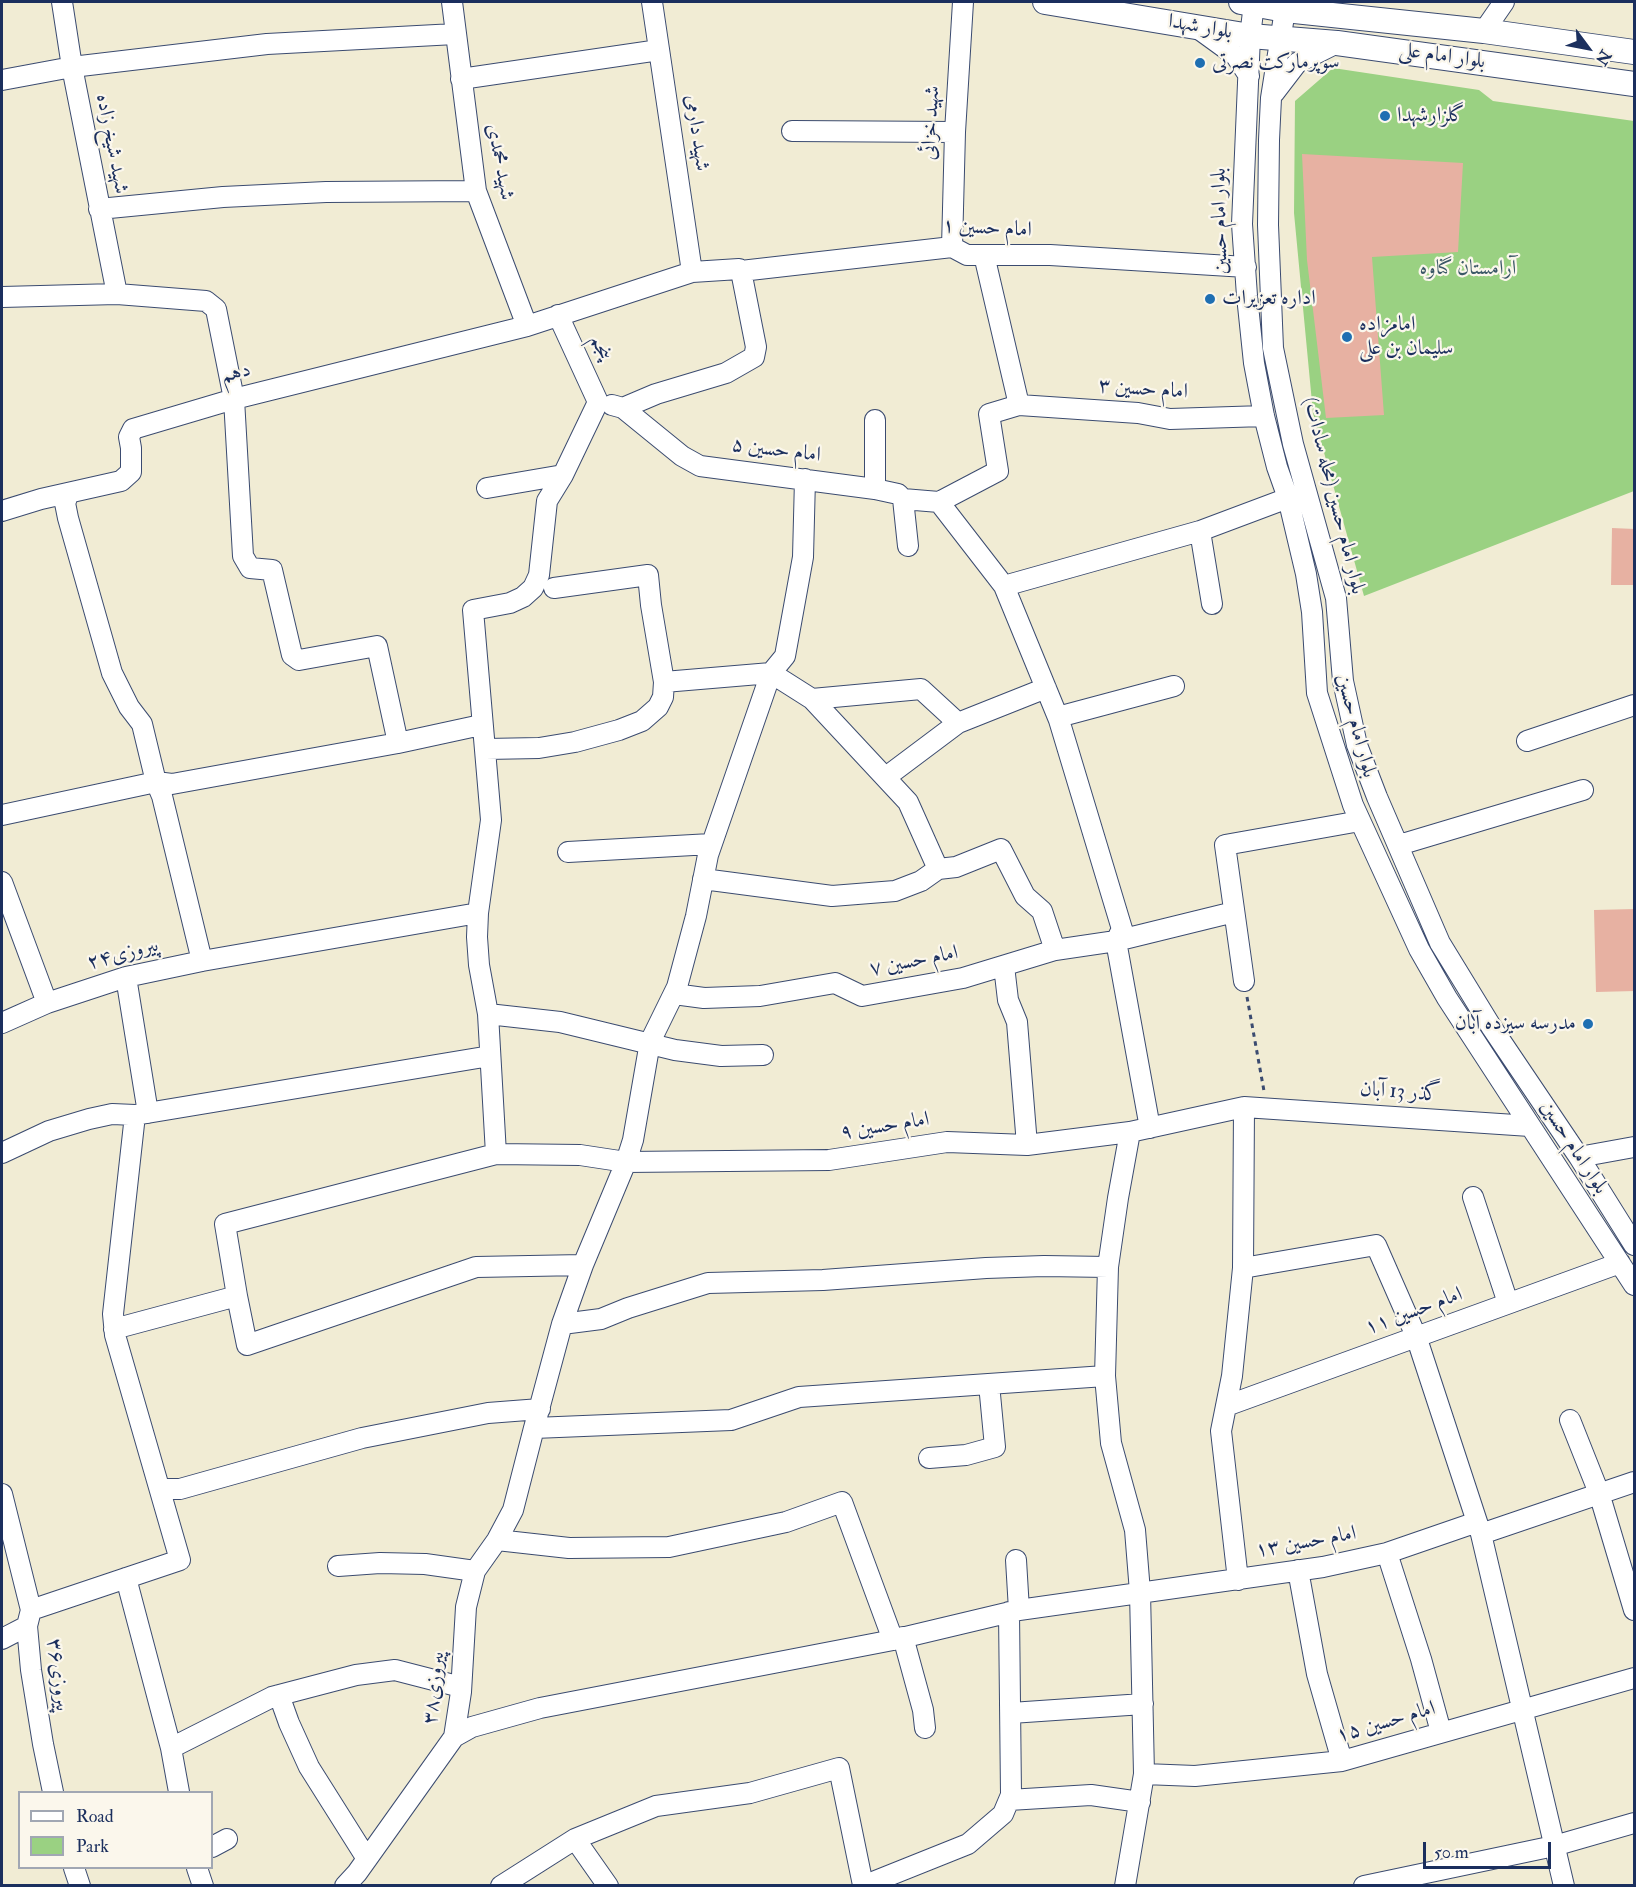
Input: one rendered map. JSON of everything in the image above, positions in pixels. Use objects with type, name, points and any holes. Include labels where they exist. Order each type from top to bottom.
[{"type":"main road","name":"بلوار شهدا","points":[[1045,2],[1089,5],[1250,36]]},
{"type":"main road","name":"بلوار شهدا","points":[[1248,3],[1288,6]]},
{"type":"main road","name":"بلوار امام علی","points":[[1288,6],[1635,52]]},
{"type":"main road","name":"بلوار امام علی","points":[[1250,36],[1337,43],[1635,84]]},
{"type":"street","name":"شهید شیخ زاده","points":[[58,2],[117,294]]},
{"type":"street","name":"شهید محمدی","points":[[452,2],[476,191],[527,326]]},
{"type":"street","name":"شهید دارمی","points":[[652,2],[692,272]]},
{"type":"street","name":"شهید خزائی","points":[[952,247],[955,132],[963,2]]},
{"type":"street","points":[[1484,31],[1504,2]]},
{"type":"street","name":"بلوار امام حسین","points":[[1248,3],[1249,76],[1242,224],[1254,363],[1264,416],[1277,467],[1288,498],[1306,574],[1311,603],[1317,693],[1336,757],[1360,821],[1419,949],[1447,998],[1635,1285]]},
{"type":"street","name":"بلوار امام حسین (محله سادات)","points":[[1288,6],[1271,98],[1268,225],[1273,348],[1293,444],[1336,598],[1343,681],[1357,745],[1440,943],[1492,1028],[1635,1245]]},
{"type":"street","points":[[1196,27],[1236,56],[1249,76]]},
{"type":"street","points":[[2,80],[72,67],[267,44],[455,34]]},
{"type":"street","points":[[1271,98],[1298,63],[1337,43]]},
{"type":"street","points":[[461,79],[659,50]]},
{"type":"street","points":[[792,131],[955,132]]},
{"type":"street","points":[[99,208],[223,197],[326,192],[476,191]]},
{"type":"street","name":"امام حسین ۱","points":[[558,315],[692,272],[739,269],[741,272],[952,247],[967,255],[1050,255],[1246,267]]},
{"type":"street","points":[[984,255],[1019,405],[989,414],[998,471],[939,502],[1004,586],[1058,717],[1122,929],[1116,941],[1150,1128]]},
{"type":"street","points":[[496,1154],[488,1014],[479,966],[478,913],[491,820],[486,749],[481,725],[473,610],[510,603],[523,597],[533,588],[539,575],[547,501],[563,475],[598,402],[623,408],[656,394],[726,373],[754,357],[756,347],[741,272]]},
{"type":"street","points":[[2,297],[117,294],[206,301],[216,309],[234,399],[243,556],[250,568],[272,570],[292,654],[299,660],[377,646],[398,743]]},
{"type":"street","name":"دهم","points":[[2,511],[121,481],[130,472],[129,437],[133,429],[234,399],[527,326],[558,315]]},
{"type":"street","name":"پنجم","points":[[558,315],[598,402]]},
{"type":"street","name":"امام حسین ۳","points":[[1019,405],[1138,413],[1170,419],[1264,416]]},
{"type":"street","name":"امام حسین ۵","points":[[623,408],[682,456],[700,466],[875,489],[898,494],[903,499],[939,502]]},
{"type":"street","points":[[875,420],[875,489]]},
{"type":"street","points":[[487,488],[563,475]]},
{"type":"street","name":"پیروزی۳۸","points":[[359,1876],[454,1737],[461,1687],[466,1607],[475,1571],[513,1510],[562,1324],[582,1265],[626,1162],[633,1140],[650,1042],[674,994],[693,926],[711,844],[771,673],[785,656],[803,557],[805,479]]},
{"type":"street","points":[[69,493],[65,503],[68,518],[112,673],[129,707],[142,724],[202,961]]},
{"type":"street","points":[[1004,586],[1200,531],[1288,498]]},
{"type":"street","points":[[903,499],[908,546]]},
{"type":"street","points":[[1200,531],[1212,604]]},
{"type":"street","points":[[486,749],[540,748],[619,730],[642,721],[658,707],[663,697],[664,682],[648,575],[554,588]]},
{"type":"street","points":[[664,682],[771,673],[813,699],[908,802],[938,868]]},
{"type":"street","points":[[1058,717],[1174,686]]},
{"type":"street","points":[[886,777],[958,723],[1046,688]]},
{"type":"street","points":[[813,699],[921,689],[958,723]]},
{"type":"street","points":[[1527,741],[1635,705]]},
{"type":"street","points":[[2,815],[156,782],[172,784],[398,743],[481,725]]},
{"type":"street","points":[[1399,845],[1583,790]]},
{"type":"street","points":[[1244,981],[1225,845],[1360,821]]},
{"type":"street","points":[[568,852],[711,844]]},
{"type":"street","points":[[703,879],[832,896],[895,891],[921,881],[938,868],[956,867],[1001,849],[1025,896],[1042,911],[1055,950]]},
{"type":"street","points":[[2,882],[47,1003]]},
{"type":"street","name":"امام حسین ۷","points":[[674,994],[704,998],[760,996],[835,984],[862,996],[963,978],[1055,950],[1116,941],[1234,912]]},
{"type":"street","name":"پیروزی۲۴","points":[[2,1023],[47,1003],[126,977],[202,961],[478,913]]},
{"type":"street","points":[[1004,966],[1008,1000],[1017,1022],[1027,1145]]},
{"type":"street","points":[[2,1639],[29,1618],[126,1578],[180,1560],[114,1329],[113,1314],[141,1114],[126,977]]},
{"type":"street","points":[[488,1014],[560,1022],[650,1042],[675,1050],[721,1056],[763,1054]]},
{"type":"street","points":[[2,1153],[49,1131],[112,1114],[141,1114],[490,1056]]},
{"type":"street","points":[[1238,1580],[1221,1431],[1232,1376],[1243,1268],[1244,1107]]},
{"type":"street","name":"گذر 13 آبان","points":[[1244,1107],[1530,1126]]},
{"type":"street","name":"امام حسین ۹","points":[[237,1296],[225,1224],[496,1154],[580,1155],[626,1162],[829,1160],[947,1142],[1027,1145],[1130,1132],[1244,1107]]},
{"type":"street","points":[[1125,1886],[1144,1774],[1140,1592],[1135,1530],[1111,1443],[1105,1376],[1108,1267],[1130,1132]]},
{"type":"street","points":[[1579,1157],[1635,1147]]},
{"type":"street","points":[[1473,1197],[1508,1303]]},
{"type":"street","points":[[1243,1268],[1376,1245],[1416,1336],[1479,1528],[1564,1886]]},
{"type":"street","name":"امام حسین ۱۱","points":[[1226,1406],[1620,1263]]},
{"type":"street","points":[[114,1329],[237,1296],[247,1345],[476,1267],[582,1265]]},
{"type":"street","points":[[562,1324],[601,1319],[628,1308],[708,1283],[823,1280],[986,1268],[1108,1267]]},
{"type":"street","points":[[534,1428],[731,1419],[799,1397],[1105,1376]]},
{"type":"street","points":[[929,1458],[966,1455],[995,1447],[989,1384]]},
{"type":"street","points":[[160,1489],[180,1489],[362,1438],[488,1413],[540,1409]]},
{"type":"street","points":[[1570,1420],[1599,1493],[1635,1610]]},
{"type":"street","name":"امام حسین ۱۳","points":[[454,1737],[472,1727],[540,1708],[898,1639],[1014,1611],[1323,1567],[1387,1553],[1479,1528],[1635,1482]]},
{"type":"street","name":"پیروزی۳۶","points":[[2,1494],[29,1618],[31,1670],[42,1744],[53,1791]]},
{"type":"street","points":[[497,1539],[569,1548],[669,1546],[786,1522],[842,1502],[898,1639],[923,1710],[925,1728]]},
{"type":"street","points":[[1387,1553],[1421,1659],[1441,1732]]},
{"type":"street","points":[[501,1886],[575,1839],[656,1806],[750,1793],[839,1768],[863,1885],[968,1844],[1003,1814],[1011,1795],[1016,1560]]},
{"type":"street","points":[[338,1566],[380,1563],[424,1564],[452,1566],[475,1571]]},
{"type":"street","points":[[1298,1570],[1317,1674],[1342,1761]]},
{"type":"street","points":[[126,1578],[171,1748],[179,1791]]},
{"type":"street","points":[[171,1748],[272,1697],[356,1676],[395,1670],[461,1687]]},
{"type":"street","name":"امام حسین ۱۵","points":[[1144,1774],[1195,1776],[1342,1761],[1441,1732],[1523,1712],[1635,1678]]},
{"type":"street","points":[[279,1695],[289,1723],[359,1876]]},
{"type":"street","points":[[1011,1713],[1143,1704]]},
{"type":"street","points":[[1009,1800],[1090,1795],[1140,1802]]},
{"type":"street","points":[[1364,1886],[1554,1846],[1635,1823]]},
{"type":"street","points":[[575,1839],[608,1886]]},
{"type":"street","points":[[74,1869],[80,1886]]},
{"type":"street","points":[[197,1869],[203,1886]]},
{"type":"path","points":[[1244,981],[1267,1107]]},
{"type":"green space","name":"آرامستان گناوه","points":[[1333,68],[1479,90],[1493,101],[1634,121],[1634,491],[1364,596],[1313,413],[1294,213],[1295,101]]},
{"type":"building","name":"امامزاده سلیمان بن علی","points":[[1302,154],[1463,163],[1458,252],[1372,257],[1384,415],[1326,418],[1307,260]]},
{"type":"building","points":[[1612,528],[1635,529],[1635,585],[1611,585]]},
{"type":"building","points":[[1635,909],[1635,991],[1596,992],[1594,910]]},
{"type":"place","name":"سوپرمارکت نصرتی","points":[[1200,63]]},
{"type":"place","name":"گلزارشهدا","points":[[1385,116]]},
{"type":"place","name":"اداره تعزیرات","points":[[1210,299]]},
{"type":"place","name":"امامزاده سلیمان بن علی","points":[[1347,337]]},
{"type":"place","name":"مدرسه سیزده آبان","points":[[1588,1024]]}]
